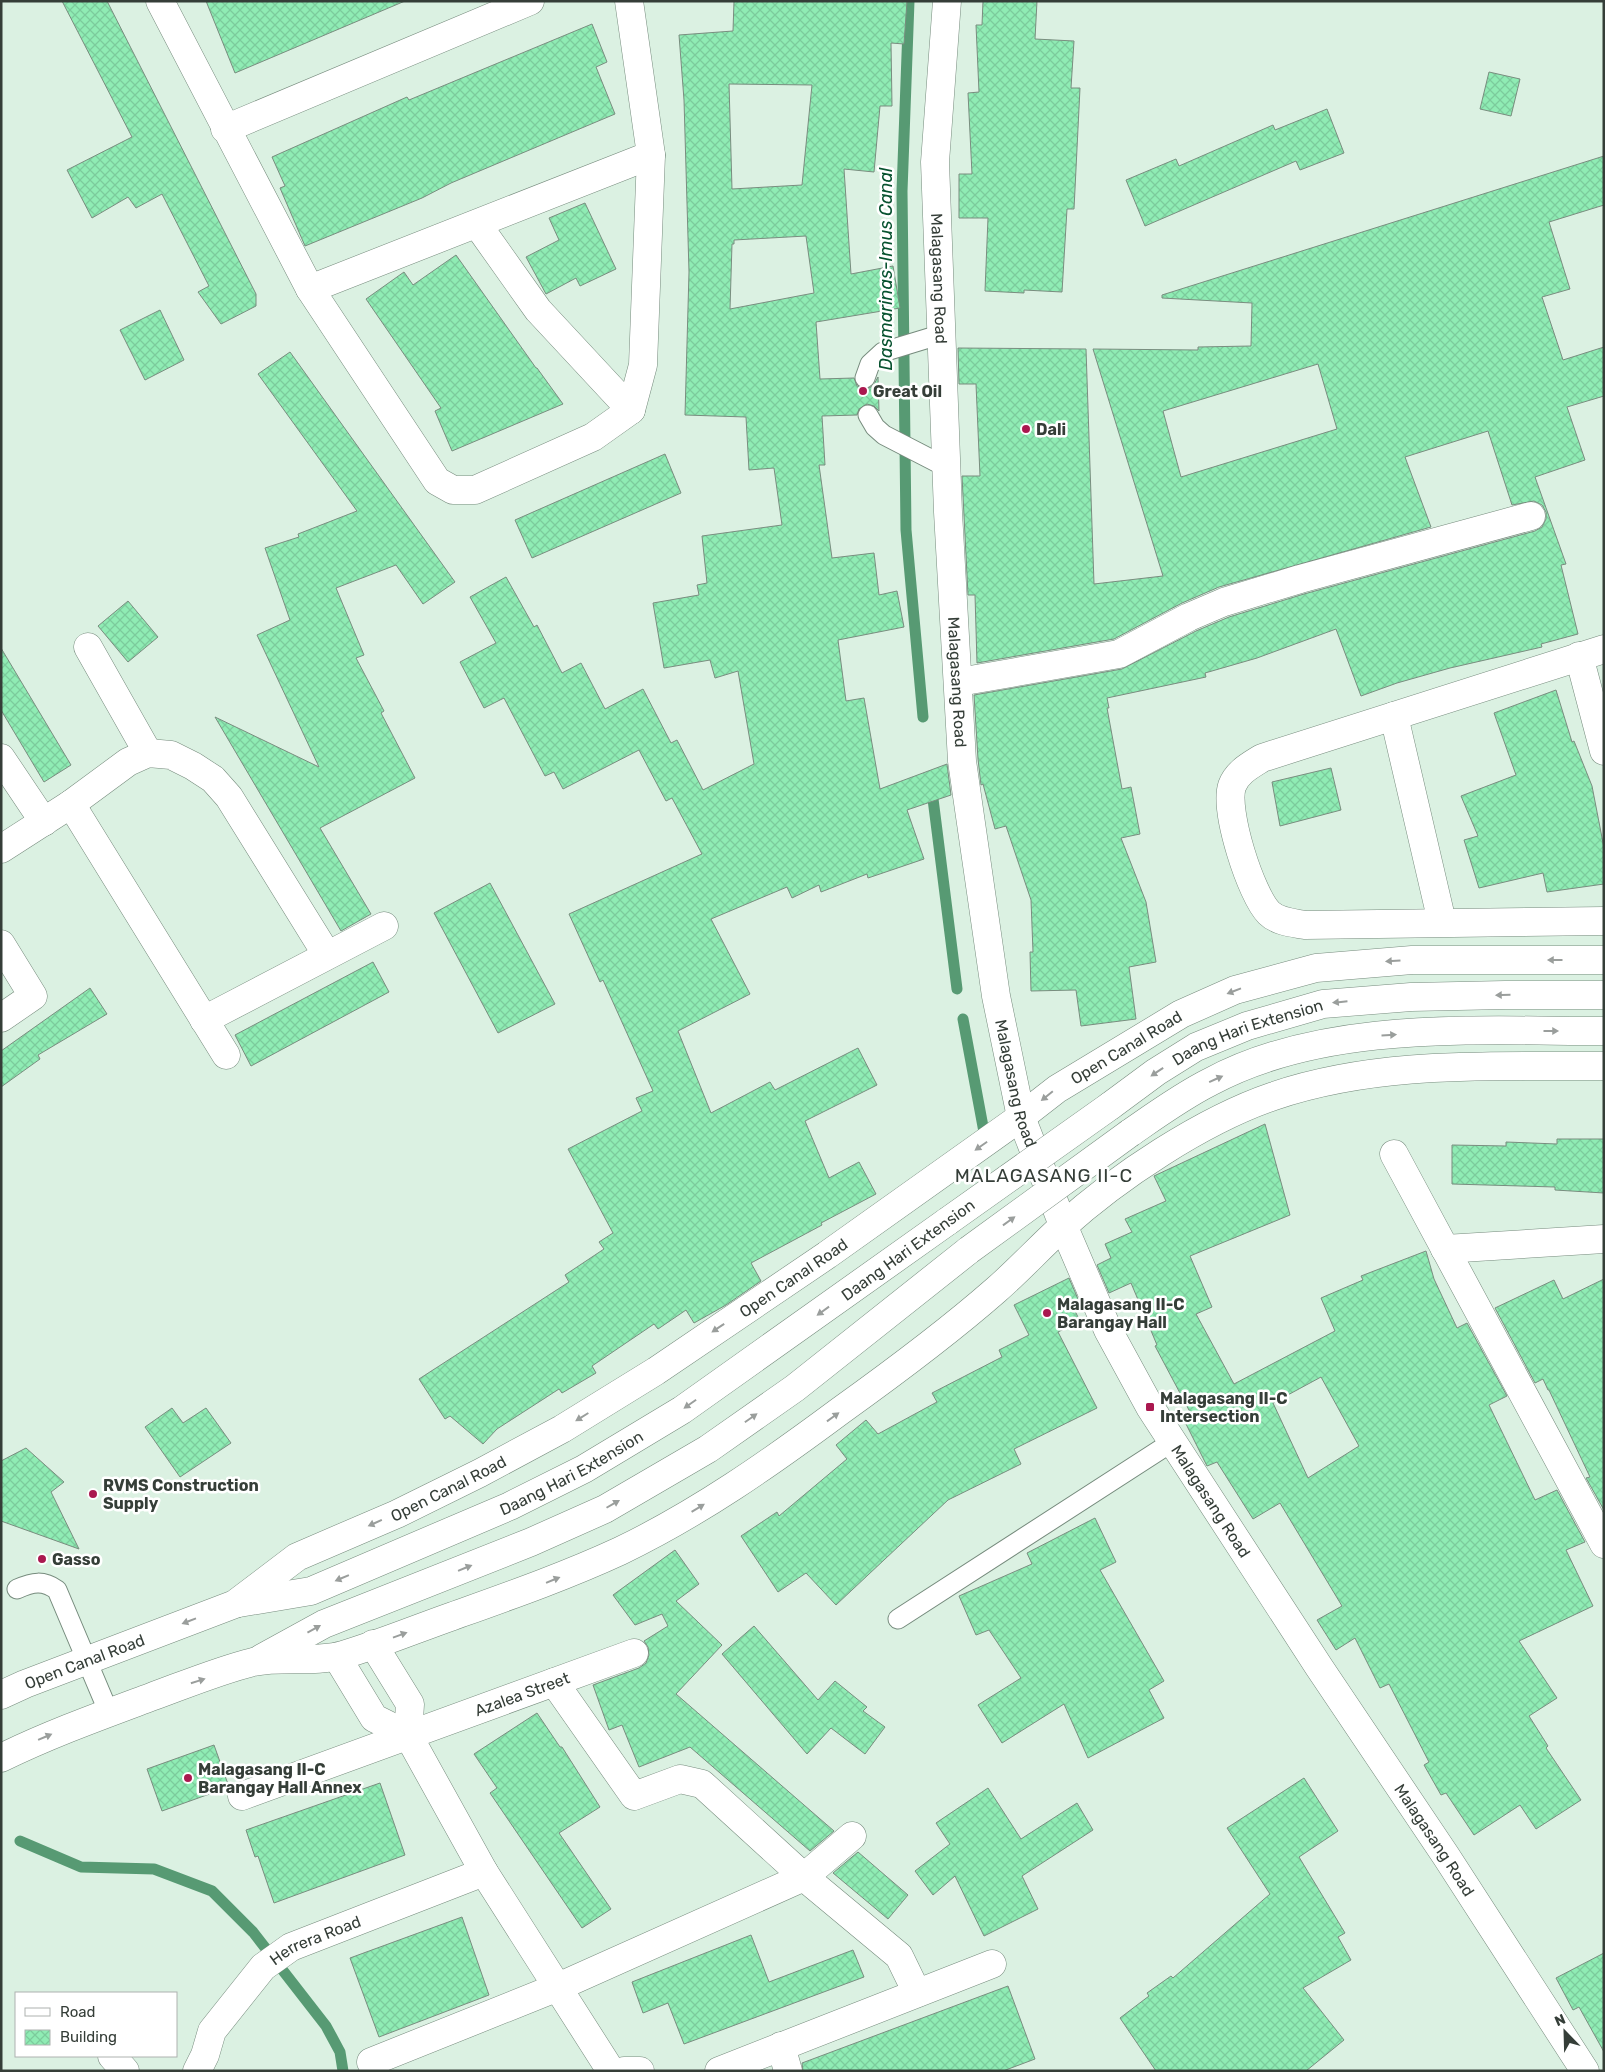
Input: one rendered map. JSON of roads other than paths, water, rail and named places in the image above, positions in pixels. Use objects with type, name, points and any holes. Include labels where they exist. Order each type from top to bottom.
[{"type":"main road","points":[[160,1],[310,289],[437,481],[453,490],[475,490],[594,437],[631,410],[643,365],[651,155],[629,1]]},
{"type":"main road","points":[[225,129],[530,1]]},
{"type":"main road","name":"Malagasang Road","points":[[947,1],[935,162],[946,467],[962,761],[996,996],[1021,1118],[1063,1225],[1108,1330],[1150,1407],[1579,2068]]},
{"type":"main road","points":[[310,289],[651,155]]},
{"type":"main road","points":[[476,224],[538,310],[631,410]]},
{"type":"main road","points":[[959,682],[1118,654],[1224,602],[1300,579],[1531,516]]},
{"type":"main road","points":[[88,646],[148,753]]},
{"type":"main road","points":[[1603,745],[1591,653],[1262,758],[1243,770],[1232,785],[1230,801],[1231,819],[1253,887],[1260,902],[1271,914],[1285,921],[1306,925],[1604,921]]},
{"type":"main road","points":[[1394,716],[1442,922]]},
{"type":"main road","points":[[1,849],[71,804],[128,762],[148,753],[171,755],[214,779],[229,797],[327,955]]},
{"type":"main road","points":[[1,758],[44,822]]},
{"type":"main road","points":[[71,804],[226,1055]]},
{"type":"main road","points":[[204,1020],[384,926]]},
{"type":"main road","points":[[1,944],[33,996],[1,1018]]},
{"type":"main road","name":"Open Canal Road","points":[[1,1695],[86,1660],[235,1604],[297,1558],[397,1514],[562,1429],[656,1371],[827,1255],[1021,1118],[1057,1089],[1181,1014],[1235,990],[1316,968],[1412,960],[1604,960]]},
{"type":"main road","name":"Daang Hari Extension","points":[[235,1604],[311,1591],[510,1506],[584,1469],[682,1410],[1156,1072],[1196,1047],[1247,1026],[1323,1004],[1411,997],[1604,995]]},
{"type":"main road","name":"Daang Hari Extension","points":[[256,1662],[324,1624],[531,1542],[605,1509],[708,1449],[787,1393],[969,1250],[1172,1103],[1211,1081],[1258,1062],[1332,1040],[1369,1036],[1452,1032],[1604,1031]]},
{"type":"main road","points":[[1,1758],[45,1736],[256,1662],[337,1657],[543,1584],[590,1564],[679,1520],[734,1487],[897,1370],[996,1290],[1063,1225],[1116,1184],[1189,1136],[1244,1108],[1270,1097],[1339,1078],[1411,1068],[1604,1066]]},
{"type":"main road","points":[[1394,1154],[1604,1544]]},
{"type":"main road","points":[[1445,1249],[1604,1239]]},
{"type":"main road","points":[[374,1644],[410,1704],[408,1735],[484,1872],[611,2071]]},
{"type":"main road","name":"Azalea Street","points":[[242,1796],[634,1653]]},
{"type":"main road","points":[[337,1657],[374,1718],[408,1735]]},
{"type":"main road","points":[[554,1682],[634,1796],[680,1779],[702,1784],[804,1877],[899,1956],[917,1994]]},
{"type":"main road","points":[[371,2062],[558,1987],[804,1877],[852,1836]]},
{"type":"main road","name":"Herrera Road","points":[[197,2071],[205,2055],[212,2031],[263,1967],[291,1947],[484,1872]]},
{"type":"main road","points":[[719,2071],[784,2059],[917,1994],[992,1964]]},
{"type":"main road","points":[[113,2057],[125,2071]]},
{"type":"main road","points":[[624,2071],[640,2071]]},
{"type":"lane","points":[[865,378],[870,364],[883,352],[942,334]]},
{"type":"lane","points":[[868,415],[876,427],[884,434],[946,467]]},
{"type":"lane","points":[[898,1619],[1172,1442]]},
{"type":"lane","points":[[17,1589],[39,1582],[49,1584],[57,1590],[109,1713]]},
{"type":"waterway","name":"Dasmarinas-Imus Canal","points":[[909,1],[902,191],[906,530],[923,717]]},
{"type":"waterway","name":"Dasmarinas-Imus Canal","points":[[932,791],[957,989]]},
{"type":"waterway","name":"Dasmarinas-Imus Canal","points":[[963,1019],[984,1132]]},
{"type":"waterway","points":[[20,1841],[81,1867],[154,1869],[212,1891],[253,1932],[326,2026],[340,2052],[343,2071]]},
{"type":"place","name":"Great Oil","points":[[863,391]]},
{"type":"place","name":"Dali","points":[[1026,429]]},
{"type":"place","name":"Malagasang II-C Barangay Hall","points":[[1047,1313]]},
{"type":"place","name":"Malagasang II-C Intersection","points":[[1150,1407]]},
{"type":"place","name":"RVMS Construction Supply","points":[[93,1494]]},
{"type":"place","name":"Gasso","points":[[42,1559]]},
{"type":"place","name":"Malagasang II-C Barangay Hall Annex","points":[[188,1778]]},
{"type":"district","name":"MALAGASANG II-C","points":[[1044,1175]]}]
